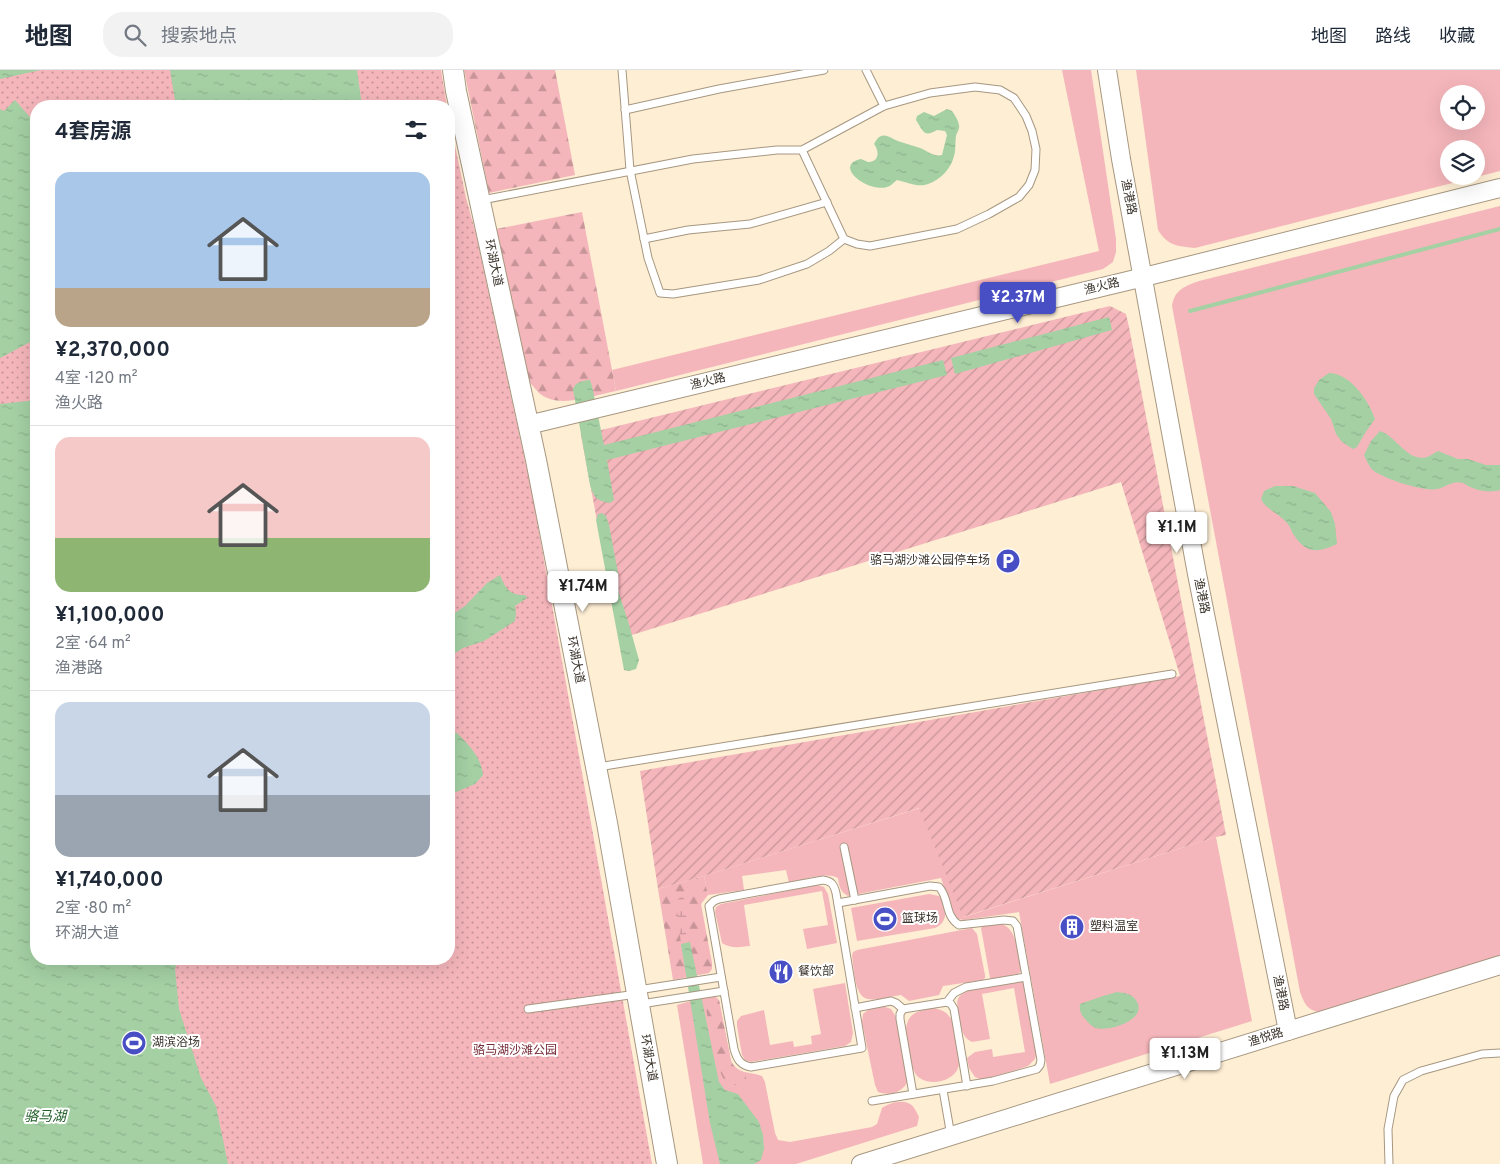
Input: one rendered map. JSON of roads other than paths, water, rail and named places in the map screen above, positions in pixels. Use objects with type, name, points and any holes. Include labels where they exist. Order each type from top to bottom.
[{"type":"main road","name":"环湖大道","points":[[453,70],[456,92],[528,426],[596,767],[666,1164]]},
{"type":"street","name":"渔港路","points":[[1107,70],[1121,159],[1197,574],[1288,1031]]},
{"type":"street","name":"渔火路","points":[[528,426],[1144,277],[1500,188]]},
{"type":"street","name":"渔悦路","points":[[861,1164],[1500,965]]},
{"type":"lane","points":[[622,70],[630,170],[648,258],[660,293],[673,294],[759,280],[807,264],[829,251],[844,239]]},
{"type":"lane","points":[[625,110],[719,89],[824,70]]},
{"type":"lane","points":[[866,70],[884,106]]},
{"type":"lane","points":[[480,200],[693,159],[777,150],[802,150],[884,106],[930,93],[974,87],[1000,90],[1014,98],[1026,116],[1032,131],[1036,150],[1035,170],[1029,185],[1019,196],[989,214],[957,229],[870,246],[844,239],[802,150]]},
{"type":"lane","points":[[644,239],[688,230],[750,224],[826,202]]},
{"type":"lane","points":[[596,767],[1172,674]]},
{"type":"lane","points":[[844,847],[854,900]]},
{"type":"lane","points":[[823,880],[833,885],[838,903],[862,1048],[751,1067],[744,1066],[738,1061],[736,1056],[709,906],[719,898],[823,880]]},
{"type":"lane","points":[[838,903],[930,886],[939,887],[953,921],[959,925],[1004,920],[1013,921],[1018,926],[1041,1060],[1040,1066],[1037,1069],[993,1082],[872,1101]]},
{"type":"lane","points":[[913,1094],[900,1019],[900,1014],[903,1010],[947,1002],[954,993],[966,987],[1026,976]]},
{"type":"lane","points":[[637,996],[721,977]]},
{"type":"lane","points":[[528,1009],[637,996],[724,991]]},
{"type":"lane","points":[[855,1008],[891,1001],[903,1010]]},
{"type":"lane","points":[[947,1002],[954,1009],[967,1086]]},
{"type":"lane","points":[[1390,1164],[1388,1129],[1394,1096],[1403,1080],[1421,1071],[1482,1054],[1500,1054]]},
{"type":"lane","points":[[943,1090],[951,1136]]},
{"type":"water","points":[[0,70],[41,70],[0,79]]},
{"type":"water","points":[[170,70],[357,70],[361,100],[175,100]]},
{"type":"water","points":[[15,100],[30,117],[30,342],[0,358],[0,109],[4,111]]},
{"type":"water","points":[[947,109],[954,114],[959,128],[956,136],[953,161],[948,170],[937,180],[921,185],[897,180],[888,187],[879,188],[856,178],[851,172],[850,167],[853,162],[861,159],[872,162],[876,158],[878,153],[874,144],[877,139],[883,136],[933,154],[942,155],[947,135],[945,131],[937,130],[926,133],[916,120],[917,116],[924,112],[934,116]]},
{"type":"water","points":[[1109,317],[1112,330],[955,374],[951,358]]},
{"type":"water","points":[[943,360],[947,375],[607,460],[614,500],[610,503],[602,501],[596,498],[591,489],[573,389],[580,382],[590,380],[604,445]]},
{"type":"water","points":[[1329,373],[1337,374],[1358,389],[1375,419],[1357,447],[1353,449],[1342,442],[1336,434],[1331,419],[1314,394],[1314,388],[1319,380]]},
{"type":"water","name":"骆马湖","points":[[30,401],[30,965],[176,965],[179,1009],[201,1078],[216,1106],[228,1164],[0,1164],[0,404]]},
{"type":"water","points":[[1380,431],[1408,452],[1420,458],[1427,457],[1438,451],[1458,459],[1468,459],[1486,465],[1500,465],[1500,490],[1481,490],[1459,482],[1437,489],[1423,489],[1387,478],[1371,468],[1364,455],[1371,441]]},
{"type":"water","points":[[1275,486],[1293,486],[1315,493],[1331,512],[1335,524],[1337,544],[1318,550],[1308,549],[1303,546],[1287,523],[1266,506],[1261,499],[1264,491]]},
{"type":"water","points":[[602,513],[606,516],[609,525],[618,573],[617,587],[639,660],[636,669],[629,671],[624,670],[596,520],[598,514]]},
{"type":"water","points":[[500,575],[509,590],[515,594],[525,595],[527,598],[515,606],[515,621],[484,641],[463,648],[455,653],[455,613],[465,606],[487,583]]},
{"type":"water","points":[[455,733],[470,747],[480,763],[483,775],[475,784],[455,792]]},
{"type":"water","points":[[690,942],[719,1082],[725,1090],[738,1094],[759,1122],[763,1135],[764,1149],[761,1160],[754,1164],[720,1164],[710,1123],[681,944]]},
{"type":"water","points":[[1117,992],[1129,994],[1137,1002],[1139,1008],[1137,1014],[1132,1019],[1117,1026],[1102,1029],[1091,1025],[1081,1014],[1080,1004]]},
{"type":"waterway","points":[[1190,311],[1500,229]]},
{"type":"place","name":"骆马湖沙滩公园停车场","points":[[1008,561]]},
{"type":"place","name":"篮球场","points":[[885,919]]},
{"type":"place","name":"塑料温室","points":[[1072,927]]},
{"type":"place","name":"餐饮部","points":[[781,972]]},
{"type":"place","name":"湖滨浴场","points":[[134,1043]]},
{"type":"park label","name":"骆马湖沙滩公园","points":[[515,1051]]}]
